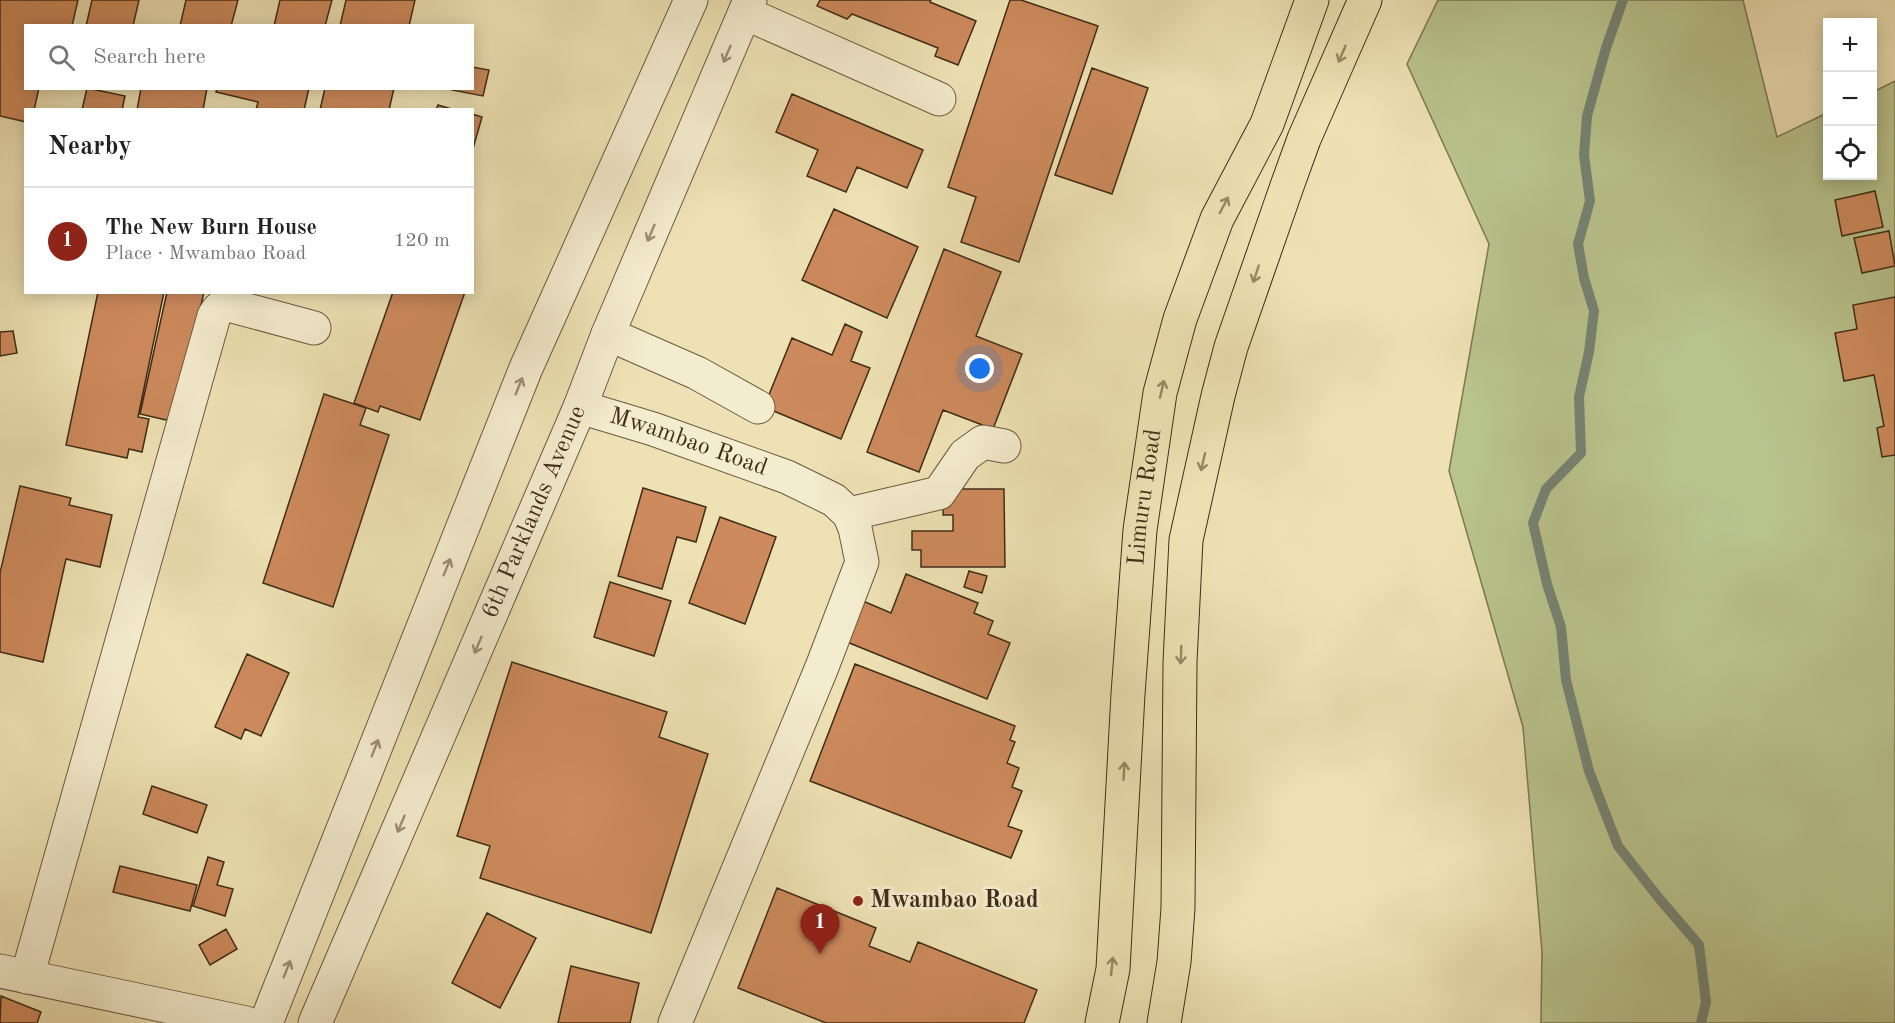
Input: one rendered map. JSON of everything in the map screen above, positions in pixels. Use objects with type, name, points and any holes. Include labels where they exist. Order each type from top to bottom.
[{"type":"main road","name":"Limuru Road","points":[[1102,1023],[1113,969],[1128,694],[1140,530],[1160,393],[1180,319],[1217,219],[1267,124],[1312,0]]},
{"type":"main road","points":[[1164,1023],[1178,908],[1180,662],[1186,540],[1231,347],[1304,139],[1365,0]]},
{"type":"street","points":[[266,1023],[526,368],[691,0]]},
{"type":"street","points":[[747,7],[939,99]]},
{"type":"street","name":"6th Parklands Avenue","points":[[315,1023],[580,407],[608,334],[747,7]]},
{"type":"street","points":[[246,1023],[13,974],[214,316],[218,309],[229,305],[314,328]]},
{"type":"street","points":[[608,334],[697,373],[758,407]]},
{"type":"street","name":"Mwambao Road","points":[[580,407],[653,429],[787,477],[834,500],[849,514]]},
{"type":"street","points":[[675,1023],[822,667],[862,562],[855,528],[849,514],[939,493],[965,455],[983,442],[1004,446]]},
{"type":"green space","points":[[1438,0],[1743,0],[1777,137],[1823,115],[1823,180],[1877,180],[1877,90],[1895,81],[1895,1023],[1541,1023],[1542,952],[1523,727],[1449,471],[1489,244],[1407,64]]},
{"type":"building","points":[[0,0],[78,0],[72,24],[24,24],[24,90],[39,90],[34,108],[24,108],[24,122],[0,116]]},
{"type":"building","points":[[92,0],[139,0],[133,24],[86,24]]},
{"type":"building","points":[[186,0],[238,0],[232,24],[180,24]]},
{"type":"building","points":[[280,0],[332,0],[326,24],[274,24]]},
{"type":"building","points":[[346,0],[415,0],[409,24],[340,24]]},
{"type":"building","points":[[820,0],[931,0],[930,2],[976,21],[958,65],[935,56],[938,48],[852,14],[847,19],[817,6]]},
{"type":"building","points":[[1010,0],[1021,0],[1098,26],[1019,262],[961,242],[976,197],[948,187]]},
{"type":"building","points":[[474,67],[489,70],[483,96],[452,90],[474,90]]},
{"type":"building","points":[[1092,68],[1148,88],[1112,194],[1055,175]]},
{"type":"building","points":[[87,90],[125,96],[122,108],[82,108]]},
{"type":"building","points":[[141,90],[207,90],[203,108],[137,108]]},
{"type":"building","points":[[216,90],[309,90],[304,108],[256,108],[258,102],[216,92]]},
{"type":"building","points":[[325,90],[394,90],[389,108],[320,108]]},
{"type":"building","points":[[792,94],[923,150],[907,188],[857,167],[846,192],[807,176],[818,150],[776,132]]},
{"type":"building","points":[[474,115],[482,117],[474,145]]},
{"type":"building","points":[[1875,191],[1883,227],[1842,236],[1835,200]]},
{"type":"building","points":[[834,209],[918,247],[887,318],[802,280]]},
{"type":"building","points":[[1889,231],[1895,266],[1862,273],[1854,238]]},
{"type":"building","points":[[944,249],[1001,272],[976,336],[1022,354],[993,429],[943,410],[919,472],[867,452]]},
{"type":"building","points":[[98,294],[164,294],[138,417],[149,419],[142,452],[129,449],[127,458],[66,445]]},
{"type":"building","points":[[167,294],[204,294],[175,422],[140,414]]},
{"type":"building","points":[[392,294],[464,294],[420,420],[380,406],[378,412],[354,403]]},
{"type":"building","points":[[1895,297],[1895,455],[1882,457],[1877,428],[1884,426],[1874,375],[1844,381],[1835,333],[1857,329],[1853,305]]},
{"type":"building","points":[[845,324],[862,332],[851,361],[870,368],[841,439],[764,407],[792,338],[832,355]]},
{"type":"building","points":[[13,331],[17,353],[0,356],[0,332]]},
{"type":"building","points":[[324,394],[366,408],[360,425],[389,435],[333,607],[263,583]]},
{"type":"building","points":[[20,486],[71,498],[69,505],[112,515],[100,567],[66,559],[43,662],[0,652],[0,573]]},
{"type":"building","points":[[643,488],[706,507],[696,542],[677,537],[662,589],[618,576]]},
{"type":"building","points":[[956,489],[1004,489],[1005,567],[921,567],[921,550],[912,550],[912,531],[953,531],[953,515],[943,515],[944,495]]},
{"type":"building","points":[[720,517],[776,537],[745,624],[689,603]]},
{"type":"building","points":[[969,571],[987,576],[982,593],[964,587]]},
{"type":"building","points":[[906,574],[978,603],[974,613],[993,621],[988,634],[1010,643],[987,699],[847,642],[863,601],[891,613]]},
{"type":"building","points":[[610,582],[671,601],[654,656],[594,637]]},
{"type":"building","points":[[247,654],[289,673],[261,736],[245,729],[241,739],[215,727]]},
{"type":"building","points":[[512,662],[667,712],[659,737],[708,754],[651,933],[480,878],[490,846],[457,836]]},
{"type":"building","points":[[855,664],[1015,726],[1010,740],[1015,742],[1007,763],[1019,768],[1012,787],[1022,791],[1008,826],[1022,831],[1011,858],[810,781]]},
{"type":"building","points":[[152,786],[207,805],[197,833],[143,814]]},
{"type":"building","points":[[208,857],[224,862],[217,885],[233,889],[225,916],[193,906]]},
{"type":"building","points":[[120,866],[197,885],[190,911],[113,892]]},
{"type":"building","points":[[777,888],[876,928],[869,946],[910,962],[918,942],[1037,990],[1024,1023],[826,1023],[738,988]]},
{"type":"building","points":[[487,913],[536,938],[500,1008],[452,983]]},
{"type":"building","points":[[226,929],[237,949],[210,965],[199,945]]},
{"type":"building","points":[[571,966],[639,983],[630,1023],[558,1023]]},
{"type":"building","points":[[1,996],[41,1012],[37,1023],[0,1023]]},
{"type":"waterway","points":[[1623,0],[1606,48],[1587,116],[1584,155],[1590,201],[1578,244],[1584,278],[1594,311],[1589,352],[1579,397],[1581,453],[1546,489],[1533,523],[1547,584],[1561,627],[1566,680],[1589,771],[1618,846],[1699,945],[1706,1002],[1701,1023]]},
{"type":"place","name":"Mwambao Road","points":[[858,901]]},
{"type":"place","name":"The New Burn House","points":[[820,954]]}]
